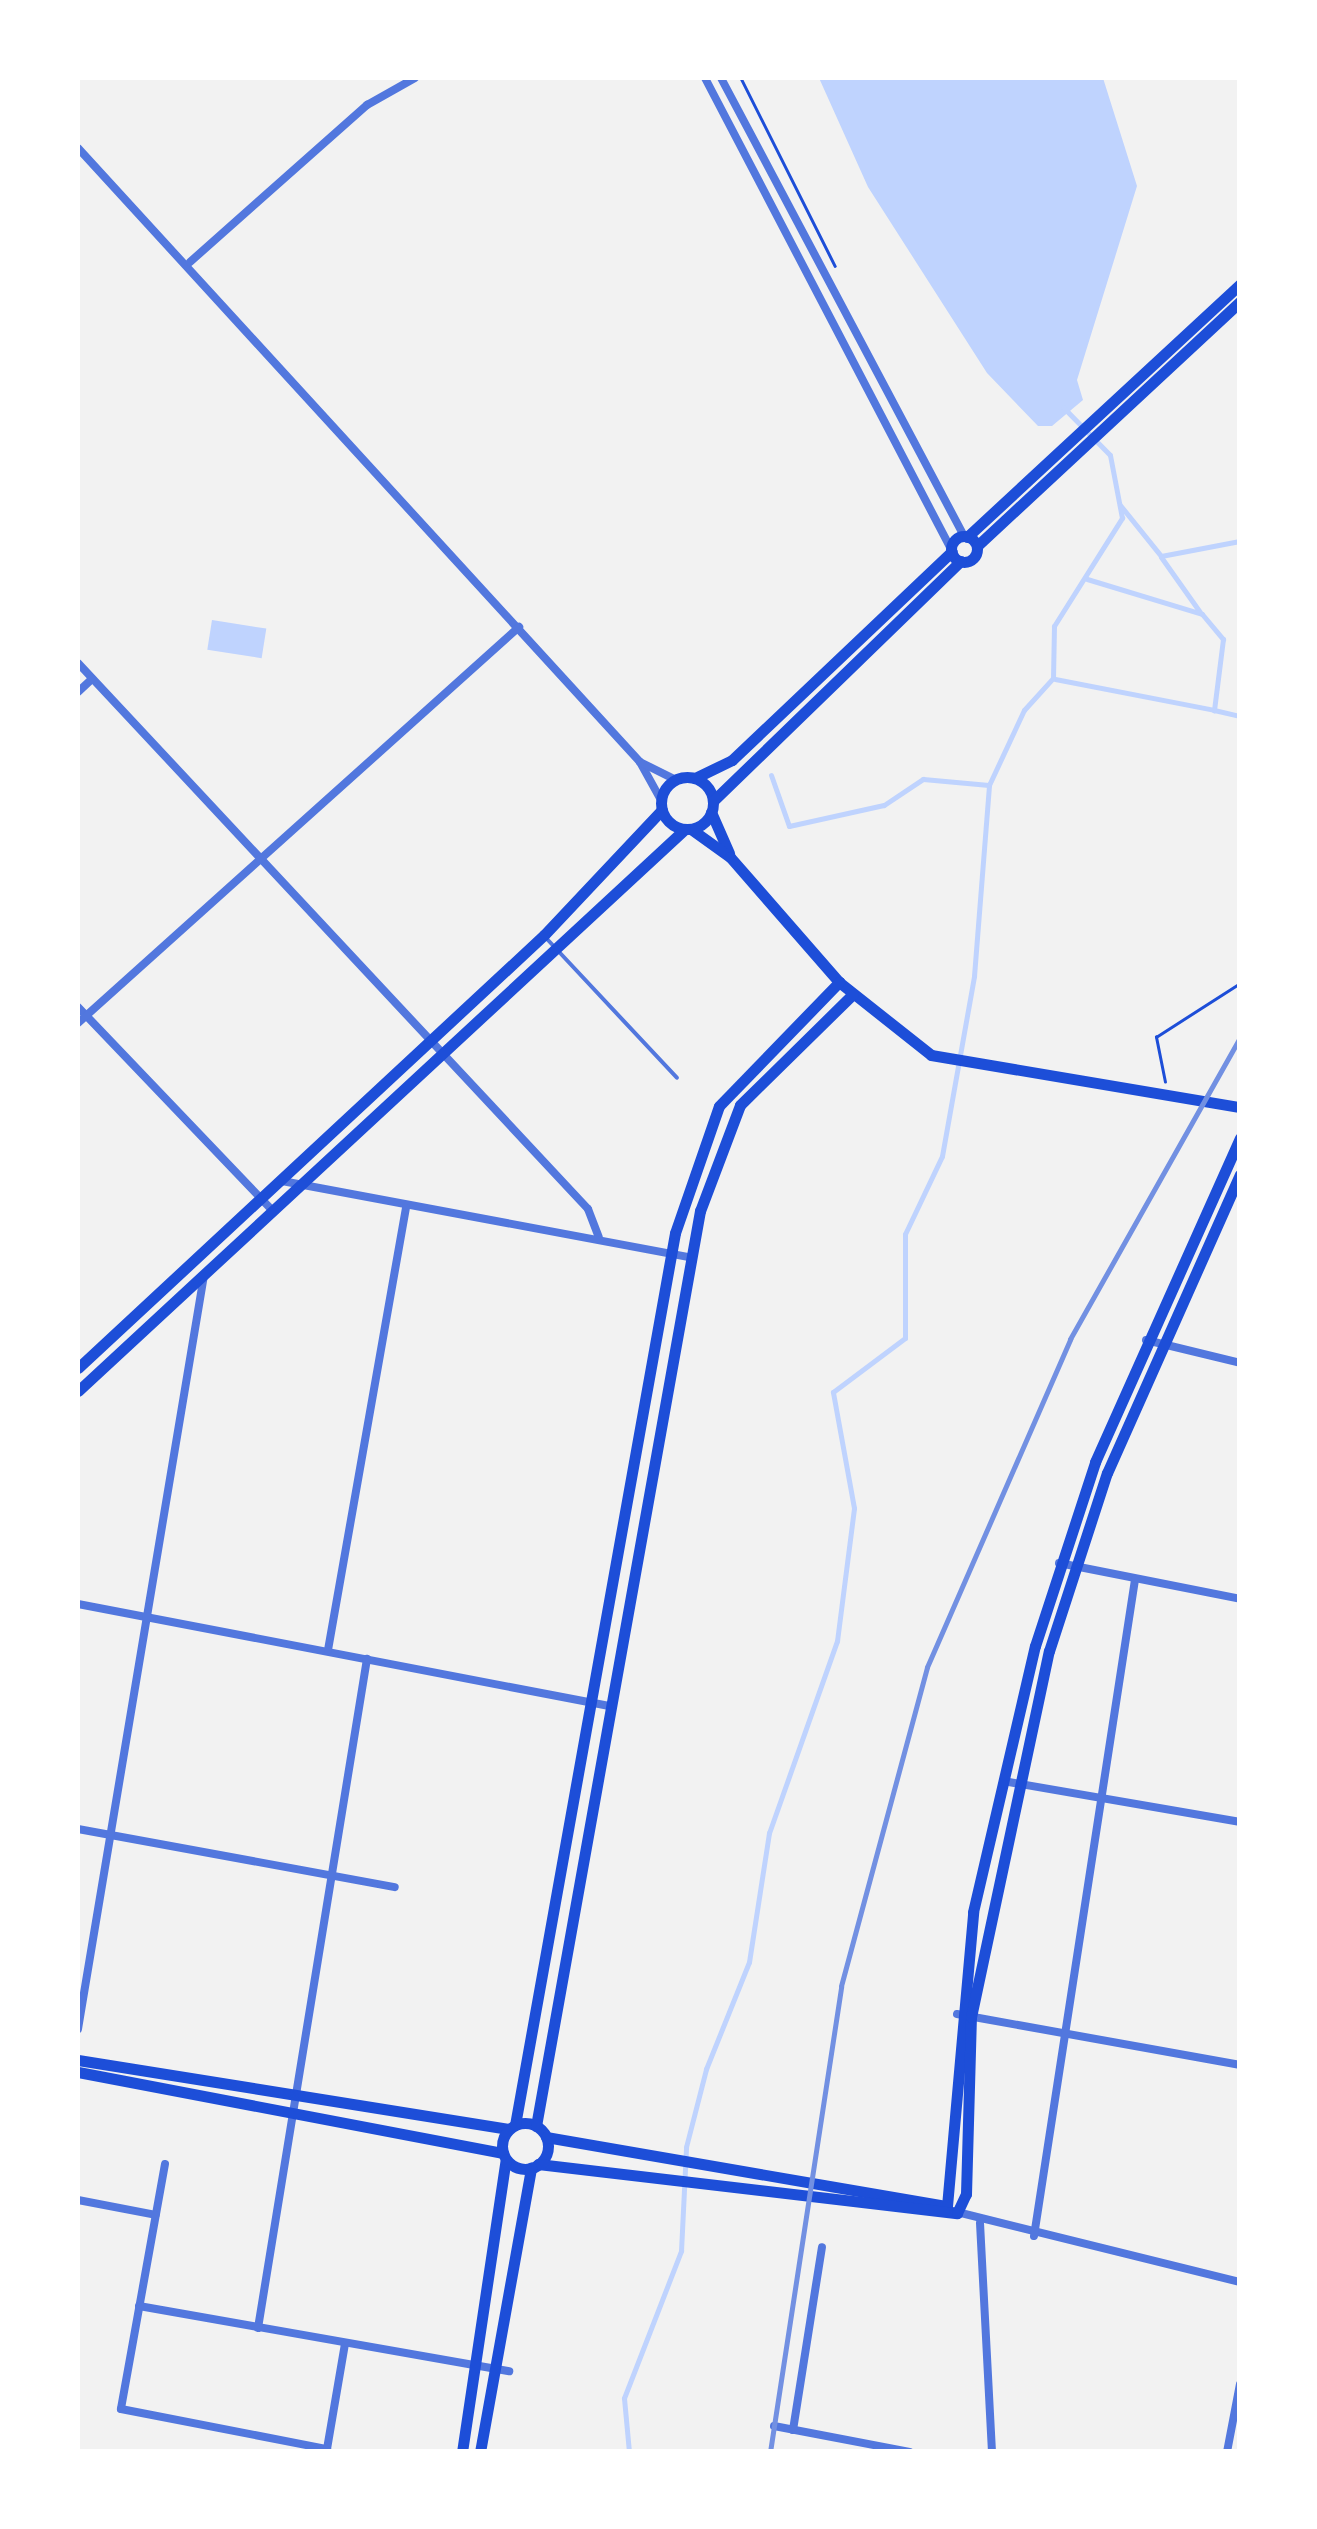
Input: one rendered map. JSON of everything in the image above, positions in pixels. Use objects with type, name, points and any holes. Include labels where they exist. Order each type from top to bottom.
[{"type":"main road","points":[[79,1363],[259,1200],[287,1185],[441,1051],[646,838],[676,780],[694,778],[732,760],[969,540],[1072,458],[1240,284]]},
{"type":"main road","points":[[78,1390],[271,1209],[287,1185],[430,1041],[712,807],[955,554],[1060,451],[1240,302]]},
{"type":"main road","points":[[694,778],[712,807],[730,857]]},
{"type":"main road","points":[[662,805],[688,829],[730,857],[839,982],[931,1055],[1240,1108]]},
{"type":"main road","points":[[462,2452],[505,2156],[593,1702],[671,1253],[718,1106],[839,982]]},
{"type":"main road","points":[[536,2126],[689,1257],[740,1105],[853,994]]},
{"type":"main road","points":[[952,2210],[957,2014],[1003,1781],[1059,1563],[1146,1340],[1240,1138]]},
{"type":"main road","points":[[952,2210],[966,2194],[972,2017],[1016,1784],[1074,1568],[1160,1348],[1240,1174]]},
{"type":"main road","points":[[78,2060],[295,2104],[535,2166],[674,2176],[952,2210]]},
{"type":"main road","points":[[78,2072],[295,2104],[512,2127],[536,2126]]},
{"type":"main road","points":[[536,2126],[546,2137],[952,2210]]},
{"type":"main road","points":[[480,2452],[493,2368],[535,2166],[546,2137]]},
{"type":"street","points":[[190,262],[367,105],[415,78]]},
{"type":"street","points":[[706,78],[955,554]]},
{"type":"street","points":[[721,78],[969,540]]},
{"type":"street","points":[[78,148],[190,262],[640,762],[662,805]]},
{"type":"street","points":[[78,1023],[257,856],[519,627]]},
{"type":"street","points":[[78,663],[588,1209],[599,1238]]},
{"type":"street","points":[[78,692],[92,679]]},
{"type":"street","points":[[640,762],[676,780]]},
{"type":"street","points":[[78,1007],[271,1209]]},
{"type":"street","points":[[287,1185],[689,1257]]},
{"type":"street","points":[[328,1650],[406,1208]]},
{"type":"street","points":[[78,2029],[204,1272]]},
{"type":"street","points":[[1146,1340],[1160,1348],[1240,1363]]},
{"type":"street","points":[[79,1363],[96,1373]]},
{"type":"street","points":[[632,1471],[650,1474]]},
{"type":"street","points":[[1059,1563],[1240,1599]]},
{"type":"street","points":[[1034,2236],[1097,1799],[1135,1580]]},
{"type":"street","points":[[78,1604],[609,1706]]},
{"type":"street","points":[[258,2328],[367,1659]]},
{"type":"street","points":[[1003,1781],[1240,1822]]},
{"type":"street","points":[[78,1830],[395,1887]]},
{"type":"street","points":[[957,2014],[1240,2065]]},
{"type":"street","points":[[165,2164],[121,2410],[327,2449],[345,2344]]},
{"type":"street","points":[[78,2200],[156,2215]]},
{"type":"street","points":[[952,2210],[980,2223],[1240,2282]]},
{"type":"street","points":[[980,2223],[992,2452]]},
{"type":"street","points":[[794,2430],[822,2247]]},
{"type":"street","points":[[139,2306],[510,2371]]},
{"type":"street","points":[[1227,2452],[1240,2384]]},
{"type":"street","points":[[774,2426],[910,2452]]},
{"type":"lane","points":[[548,940],[678,1078]]},
{"type":"path","points":[[1166,1095],[1156,1037],[1240,983]]},
{"type":"water","points":[[819,78],[1103,78],[1137,186],[1077,380],[1083,400],[1052,426],[1038,426],[987,373],[868,187]]},
{"type":"water","points":[[212,620],[266,629],[262,658],[207,650]]},
{"type":"waterway","points":[[629,2452],[624,2398],[681,2251],[686,2147],[706,2069],[749,1962],[769,1833],[837,1641],[854,1508],[833,1392],[905,1338],[905,1234],[942,1156],[974,976],[989,785],[1024,710],[1053,678],[1054,626],[1122,518],[1110,455],[1063,407]]},
{"type":"waterway","points":[[1120,505],[1161,556],[1240,541]]},
{"type":"waterway","points":[[1161,557],[1200,612]]},
{"type":"waterway","points":[[1087,579],[1202,614],[1223,639],[1214,710],[1240,716]]},
{"type":"waterway","points":[[1055,679],[1214,710]]},
{"type":"waterway","points":[[771,775],[789,826],[884,805],[923,779],[989,785]]},
{"type":"railway","points":[[770,2452],[841,1986],[927,1667],[1070,1339],[1240,1037]]}]
